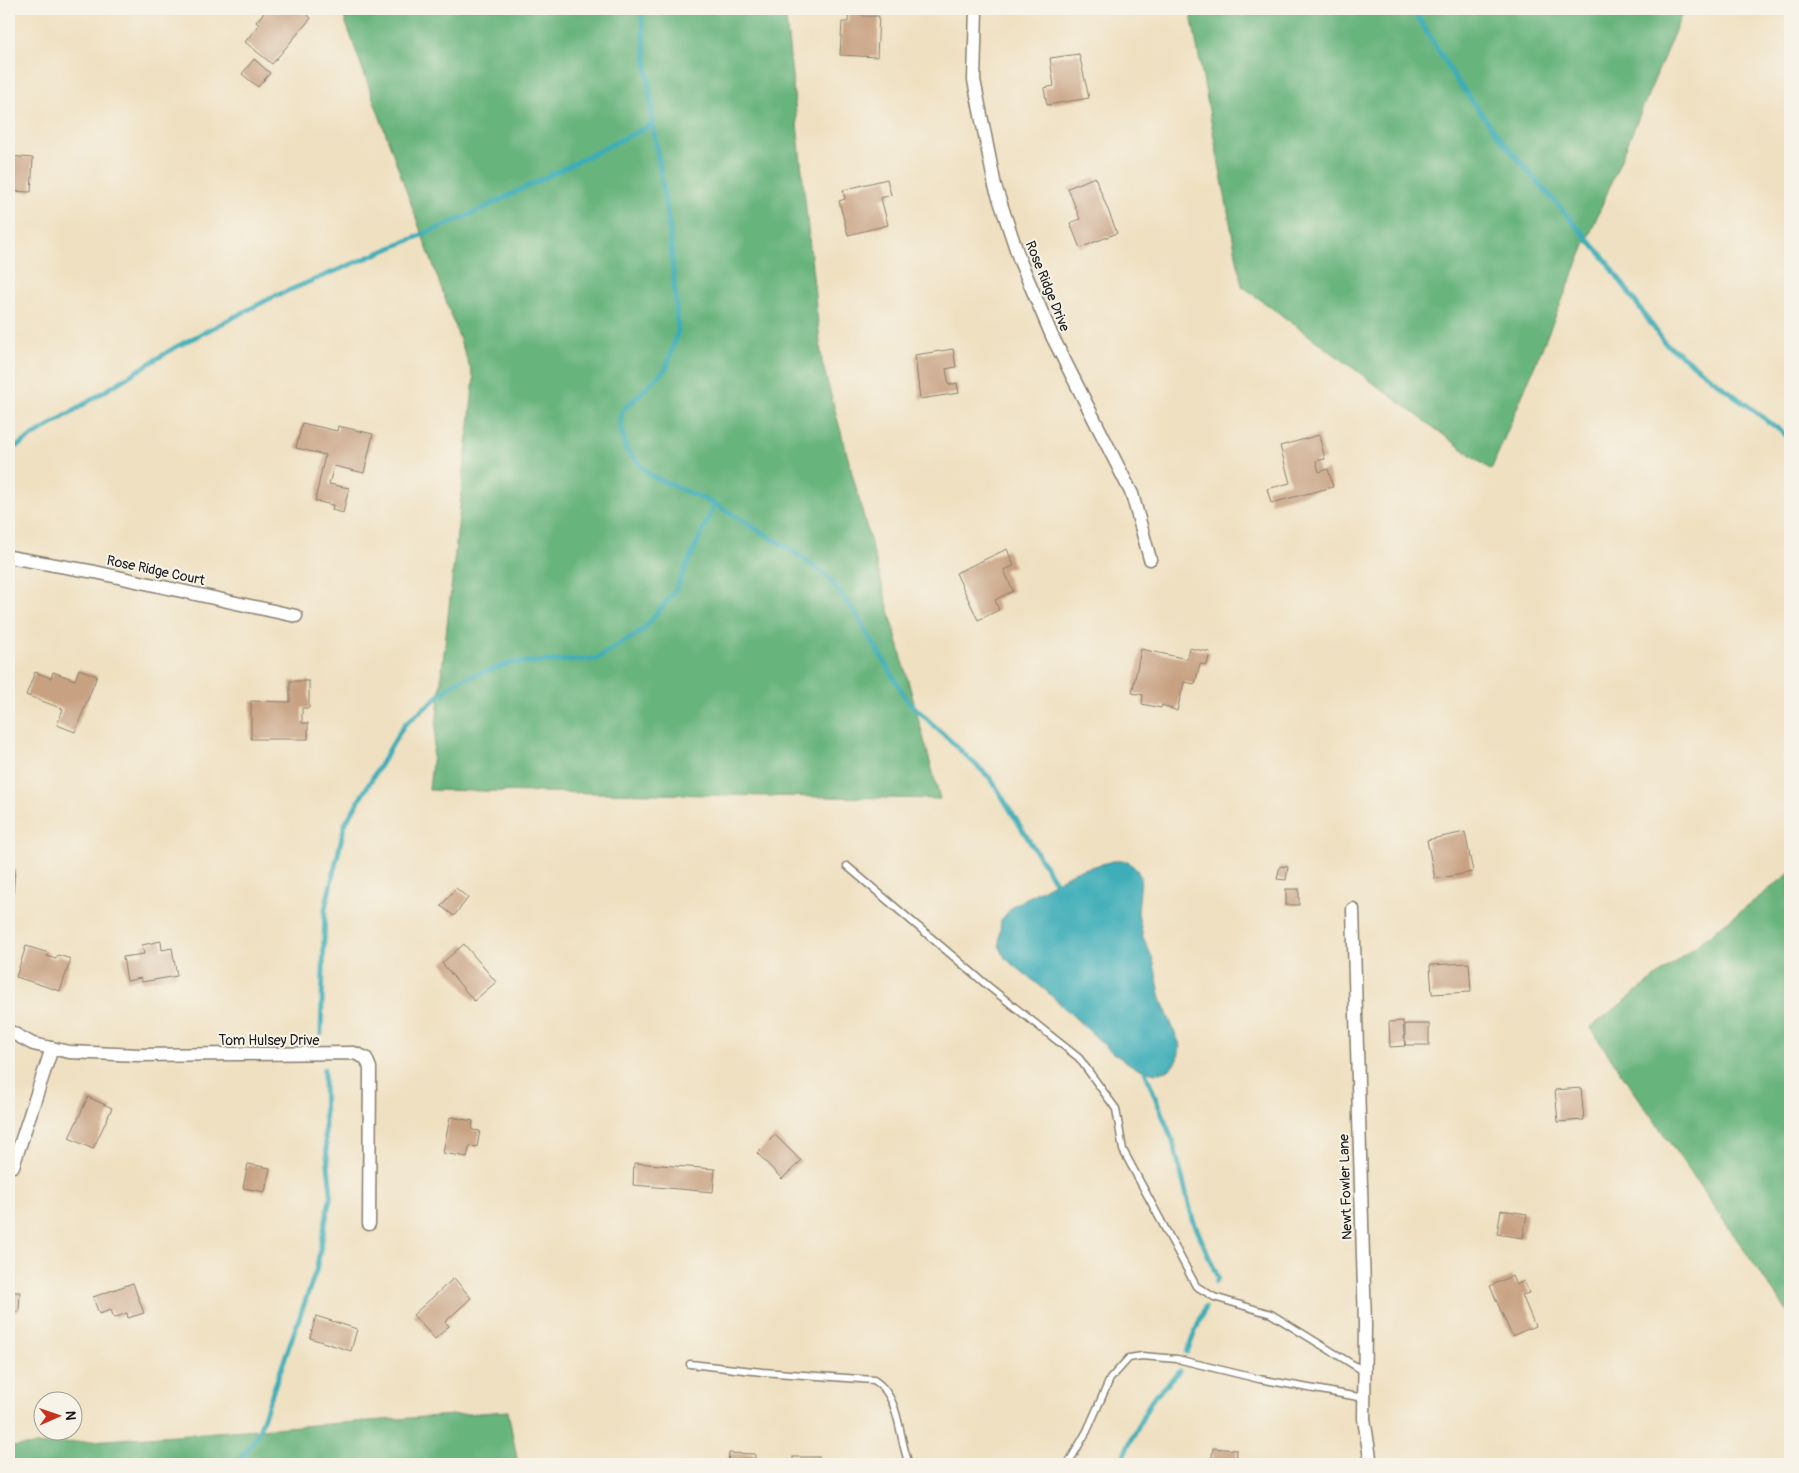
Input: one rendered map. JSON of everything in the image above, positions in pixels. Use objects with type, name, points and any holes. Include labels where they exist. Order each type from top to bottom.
[{"type":"street","name":"Rose Ridge Drive","points":[[976,9],[974,80],[995,186],[1020,261],[1052,336],[1132,494],[1150,559]]},
{"type":"street","name":"Rose Ridge Court","points":[[9,557],[95,572],[296,616]]},
{"type":"street","name":"Newt Fowler Lane","points":[[1353,909],[1365,1372],[1364,1398],[1367,1447],[1371,1464]]},
{"type":"street","name":"Tom Hulsey Drive","points":[[9,1031],[33,1044],[69,1052],[139,1055],[323,1056],[354,1054],[366,1058],[370,1068],[369,1224]]},
{"type":"street","points":[[13,1166],[52,1048]]},
{"type":"lane","points":[[847,866],[988,986],[1079,1058],[1116,1109],[1123,1150],[1196,1286],[1214,1297],[1272,1314],[1365,1372]]},
{"type":"lane","points":[[1068,1464],[1087,1431],[1110,1379],[1129,1358],[1142,1356],[1177,1360],[1364,1398]]},
{"type":"lane","points":[[690,1364],[762,1372],[874,1380],[885,1387],[891,1401],[909,1464]]},
{"type":"green space","points":[[341,9],[785,9],[822,362],[940,799],[429,790],[474,379]]},
{"type":"green space","points":[[1190,9],[1684,9],[1491,470],[1242,286]]},
{"type":"green space","points":[[1790,873],[1790,1316],[1590,1028]]},
{"type":"green space","points":[[508,1411],[518,1464],[9,1464],[9,1447]]},
{"type":"water","points":[[1113,861],[1128,861],[1137,870],[1141,879],[1138,913],[1143,937],[1153,959],[1161,999],[1180,1045],[1178,1060],[1169,1070],[1156,1073],[1136,1068],[1113,1053],[1044,989],[1005,958],[999,945],[1001,920],[1014,905],[1076,871]]},
{"type":"building","points":[[267,9],[300,9],[311,18],[272,64],[245,42],[259,25],[256,22]]},
{"type":"building","points":[[849,9],[863,9],[863,16],[879,16],[877,57],[840,55],[842,22],[848,22]]},
{"type":"building","points":[[1079,54],[1089,98],[1047,105],[1044,88],[1054,86],[1050,58]]},
{"type":"building","points":[[254,59],[270,73],[258,87],[242,74]]},
{"type":"building","points":[[1790,147],[1790,173],[1789,173],[1787,148]]},
{"type":"building","points":[[9,156],[33,158],[31,192],[9,191]]},
{"type":"building","points":[[1095,177],[1117,233],[1080,248],[1070,223],[1080,219],[1068,188]]},
{"type":"building","points":[[887,179],[891,195],[881,198],[888,225],[848,235],[839,201],[845,199],[843,190]]},
{"type":"building","points":[[953,349],[956,367],[946,369],[949,385],[957,383],[959,393],[920,399],[915,355]]},
{"type":"building","points":[[302,423],[337,431],[338,426],[373,434],[364,473],[334,466],[329,484],[349,488],[343,513],[332,510],[333,505],[315,501],[325,455],[296,448]]},
{"type":"building","points":[[1319,435],[1325,459],[1316,461],[1319,472],[1328,469],[1333,487],[1271,503],[1267,489],[1290,483],[1280,446]]},
{"type":"building","points":[[1007,549],[1014,566],[1004,570],[1013,591],[995,600],[999,610],[978,620],[956,573]]},
{"type":"building","points":[[1189,648],[1210,652],[1207,665],[1200,664],[1195,684],[1184,682],[1177,711],[1162,705],[1161,708],[1142,704],[1143,695],[1132,693],[1141,649],[1187,659]]},
{"type":"building","points":[[79,669],[97,676],[75,732],[57,725],[63,709],[26,695],[35,672],[51,678],[53,672],[75,680]]},
{"type":"building","points":[[290,681],[309,681],[309,708],[302,708],[302,723],[308,723],[308,739],[251,739],[251,701],[290,702]]},
{"type":"building","points":[[1465,832],[1473,872],[1435,879],[1427,840]]},
{"type":"building","points":[[1280,866],[1288,867],[1286,880],[1277,879]]},
{"type":"building","points":[[9,869],[15,869],[13,893],[9,893]]},
{"type":"building","points":[[456,888],[468,898],[454,916],[441,906]]},
{"type":"building","points":[[1286,889],[1299,889],[1299,905],[1286,905]]},
{"type":"building","points":[[161,941],[162,950],[172,948],[177,976],[142,982],[141,978],[127,981],[123,957],[144,954],[142,945]]},
{"type":"building","points":[[464,944],[496,982],[474,1001],[442,963]]},
{"type":"building","points":[[26,946],[49,953],[47,956],[56,959],[58,955],[71,959],[60,991],[16,977]]},
{"type":"building","points":[[1469,963],[1471,992],[1432,994],[1430,965]]},
{"type":"building","points":[[1403,1021],[1405,1046],[1390,1047],[1389,1022]]},
{"type":"building","points":[[1405,1024],[1429,1024],[1429,1045],[1405,1045]]},
{"type":"building","points":[[1581,1088],[1584,1120],[1558,1122],[1555,1090]]},
{"type":"building","points":[[88,1097],[112,1108],[93,1149],[69,1138]]},
{"type":"building","points":[[450,1117],[473,1121],[472,1130],[480,1131],[477,1147],[470,1146],[467,1157],[443,1153]]},
{"type":"building","points":[[775,1135],[801,1161],[782,1179],[757,1153]]},
{"type":"building","points":[[634,1163],[715,1169],[713,1192],[633,1185]]},
{"type":"building","points":[[248,1164],[270,1168],[265,1192],[243,1188]]},
{"type":"building","points":[[1501,1210],[1527,1214],[1523,1238],[1497,1234]]},
{"type":"building","points":[[1512,1276],[1516,1285],[1524,1281],[1529,1293],[1522,1295],[1535,1326],[1512,1336],[1490,1286]]},
{"type":"building","points":[[454,1278],[471,1298],[445,1322],[449,1326],[435,1339],[413,1315]]},
{"type":"building","points":[[133,1283],[144,1313],[128,1318],[127,1313],[114,1318],[111,1310],[99,1314],[93,1297]]},
{"type":"building","points":[[9,1292],[20,1292],[19,1312],[9,1312]]},
{"type":"building","points":[[316,1316],[357,1329],[351,1351],[310,1338]]},
{"type":"building","points":[[1213,1448],[1237,1450],[1236,1464],[1211,1464]]},
{"type":"building","points":[[729,1453],[755,1454],[755,1464],[728,1464]]},
{"type":"building","points":[[793,1457],[819,1457],[819,1464],[793,1464]]},
{"type":"waterway","points":[[641,9],[653,124],[670,233],[678,331],[666,369],[622,411],[620,420],[626,450],[651,476],[715,504],[790,549],[826,575],[855,612],[907,700],[991,779],[1055,882]]},
{"type":"waterway","points":[[1413,9],[1455,78],[1503,142],[1605,259],[1664,342],[1790,438]]},
{"type":"waterway","points":[[9,451],[174,348],[273,297],[472,214],[653,124]]},
{"type":"waterway","points":[[321,1034],[325,909],[345,824],[404,725],[457,681],[511,663],[596,659],[643,630],[675,591],[715,504]]},
{"type":"waterway","points":[[236,1464],[257,1436],[316,1271],[331,1193],[325,1136],[324,1069]]},
{"type":"waterway","points":[[1145,1071],[1173,1142],[1193,1220],[1218,1278],[1216,1282]]},
{"type":"waterway","points":[[1187,1352],[1205,1307]]},
{"type":"waterway","points":[[1119,1464],[1152,1399],[1180,1371]]}]
